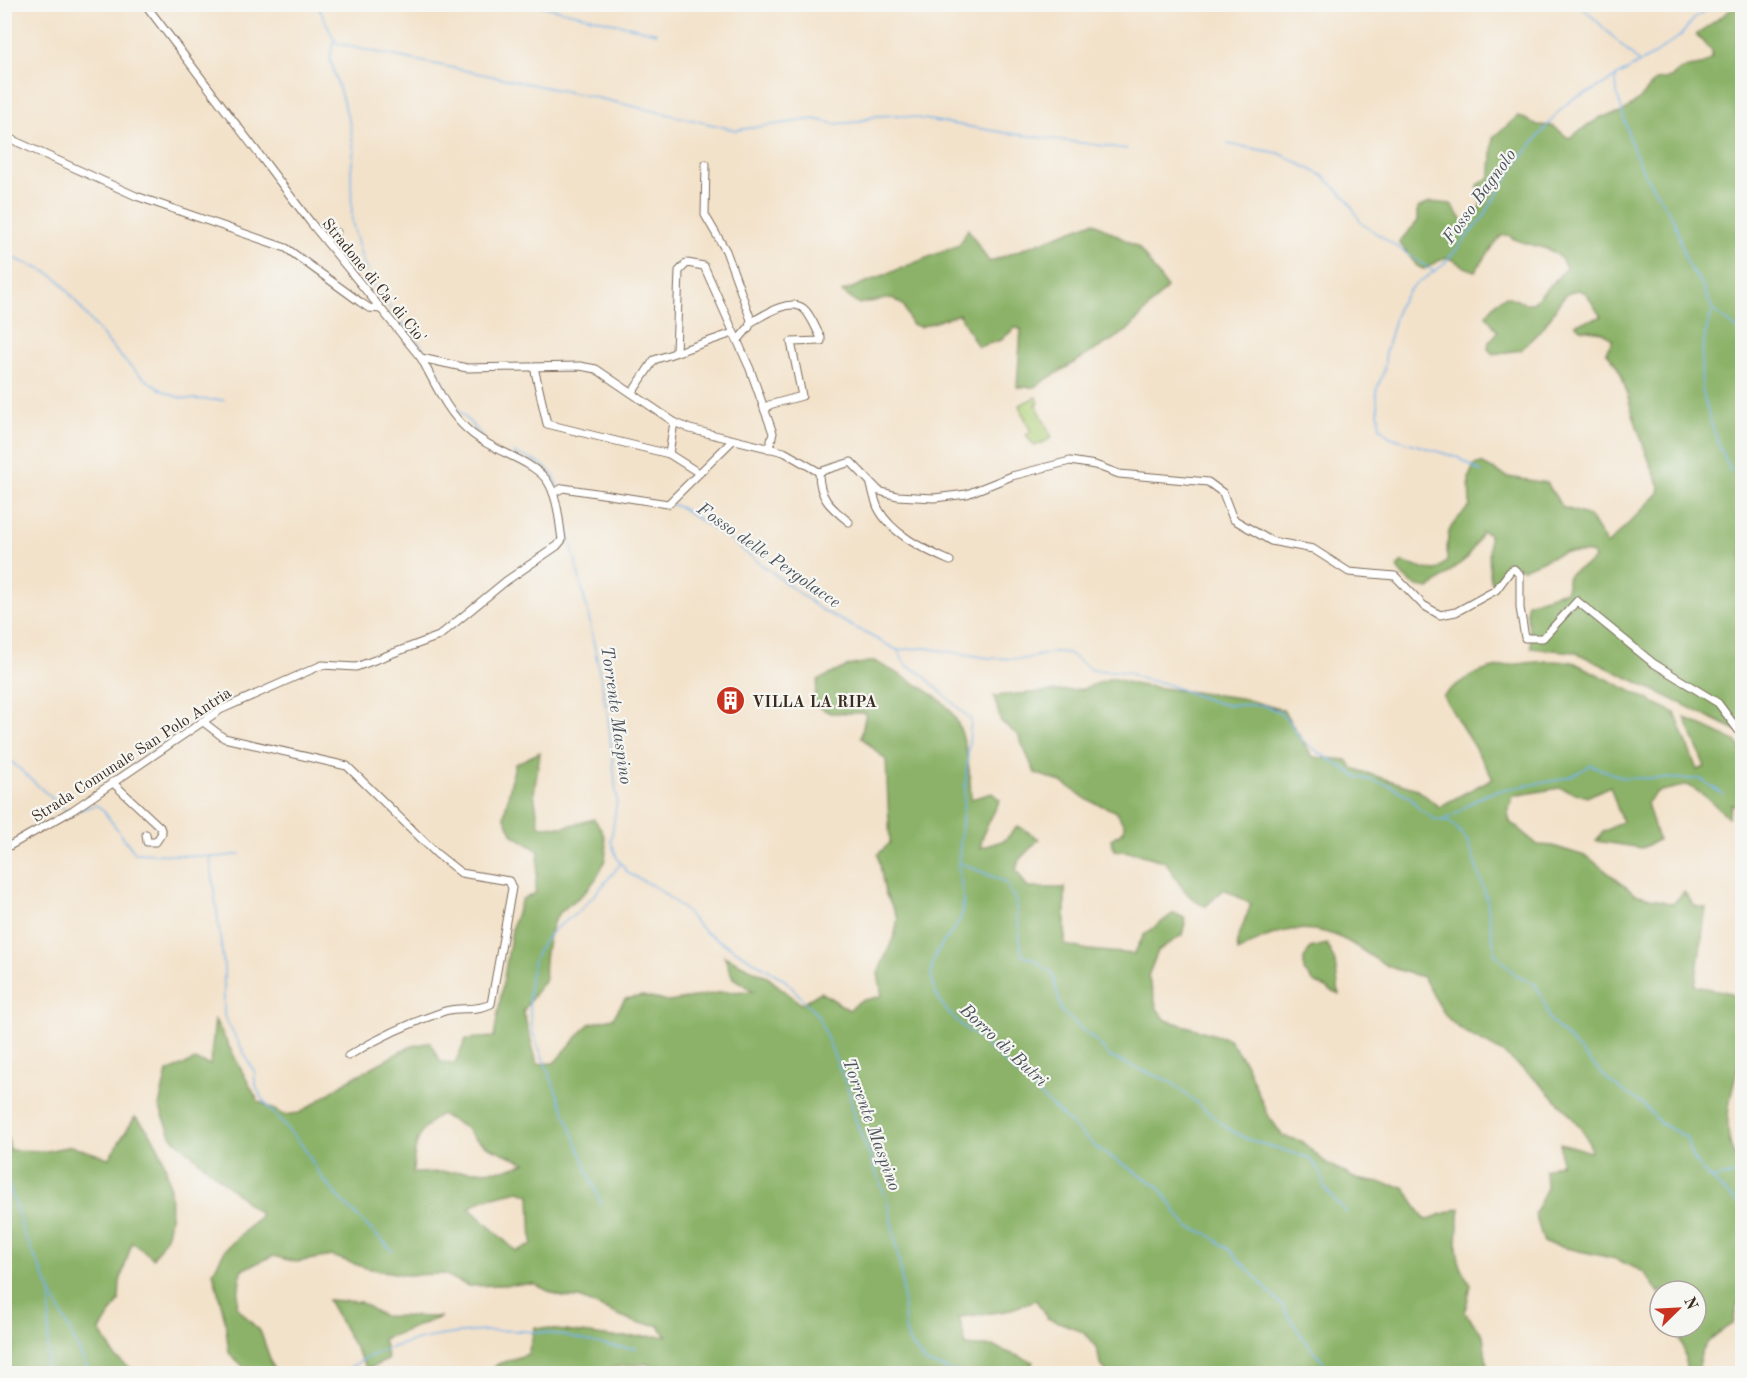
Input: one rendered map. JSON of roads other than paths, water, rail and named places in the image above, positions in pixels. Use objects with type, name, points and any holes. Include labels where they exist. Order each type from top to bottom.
[{"type":"street","name":"Stradone di Ca' di Cio'","points":[[145,4],[326,241],[421,358],[467,368],[580,366],[596,369],[674,422],[732,441],[784,452],[819,472]]},
{"type":"street","points":[[4,136],[136,196],[286,248],[369,308],[380,309]]},
{"type":"street","points":[[706,164],[705,215],[726,250],[750,323]]},
{"type":"street","points":[[326,241],[337,232]]},
{"type":"street","points":[[676,352],[679,271],[687,262],[704,266],[738,340],[773,433],[769,449]]},
{"type":"street","points":[[738,340],[750,323],[770,311],[794,305],[804,308],[822,338],[821,341],[791,342],[802,396],[769,405],[765,411]]},
{"type":"street","points":[[632,393],[654,360],[733,333]]},
{"type":"street","name":"Strada Comunale San Polo Antria","points":[[4,849],[73,810],[202,721],[260,690],[322,665],[356,667],[439,636],[506,581],[557,546],[562,540],[553,493],[546,478],[534,469],[488,446],[469,432],[452,414],[421,358]]},
{"type":"street","points":[[534,367],[547,424],[669,454],[699,473]]},
{"type":"street","points":[[669,454],[674,422]]},
{"type":"street","points":[[553,493],[563,488],[668,504],[732,441]]},
{"type":"street","points":[[849,522],[829,507],[819,490],[819,472],[851,462],[879,491],[897,496],[934,498],[967,494],[1012,476],[1070,461],[1095,465],[1119,474],[1209,482],[1223,493],[1233,519],[1271,541],[1313,549],[1349,572],[1395,576],[1424,605],[1440,615],[1456,612],[1496,590],[1514,569],[1520,575],[1520,608],[1525,638],[1543,638],[1577,601],[1653,663],[1718,702],[1743,735]]},
{"type":"street","points":[[871,485],[878,509],[897,530],[922,548],[950,561]]},
{"type":"street","points":[[202,721],[224,738],[347,766],[437,854],[461,873],[509,881],[512,888],[491,1004],[478,1010],[448,1010],[374,1040],[348,1056]]},
{"type":"street","points":[[112,782],[160,827],[162,833],[156,842],[147,842],[146,834]]},
{"type":"waterway","name":"Torrente Maspino","points":[[317,4],[334,39],[330,59],[350,124],[354,150],[351,170],[352,222],[363,262],[376,290],[429,356]]},
{"type":"waterway","points":[[533,4],[657,33]]},
{"type":"waterway","points":[[1579,4],[1639,62]]},
{"type":"waterway","name":"Fosso Bagnolo","points":[[1481,472],[1459,458],[1390,437],[1380,428],[1376,391],[1384,371],[1386,351],[1398,306],[1411,288],[1443,265],[1482,219],[1516,164],[1561,109],[1574,98],[1590,92],[1655,54],[1680,36],[1694,19],[1713,4]]},
{"type":"waterway","points":[[334,40],[337,43],[361,49],[593,97],[736,130],[814,119],[835,124],[857,122],[876,116],[899,115],[1007,133],[1127,149]]},
{"type":"waterway","points":[[1616,78],[1617,94],[1632,146],[1644,173],[1673,218],[1688,266],[1701,283],[1713,310],[1742,333]]},
{"type":"waterway","points":[[1227,144],[1279,153],[1323,176],[1348,200],[1361,223],[1433,271]]},
{"type":"waterway","points":[[4,254],[47,272],[59,280],[112,347],[144,378],[160,389],[183,398],[224,400]]},
{"type":"waterway","points":[[1713,310],[1702,353],[1703,393],[1714,432],[1731,472]]},
{"type":"waterway","name":"Torrente Maspino","points":[[435,364],[454,405],[483,437]]},
{"type":"waterway","name":"Torrente Maspino","points":[[513,453],[547,468],[558,488]]},
{"type":"waterway","name":"Torrente Maspino","points":[[559,493],[589,618],[608,717],[617,800],[611,841],[617,858],[628,873],[657,888],[682,908],[705,932],[785,980],[818,1016],[848,1089],[857,1124],[887,1200],[901,1271],[905,1329],[909,1342],[926,1363],[964,1374]]},
{"type":"waterway","name":"Fosso delle Pergolacce","points":[[671,504],[723,535],[820,609],[897,650],[925,648],[989,658],[1024,659],[1054,652],[1068,653],[1092,670],[1127,672],[1142,679],[1164,683],[1226,705],[1262,705],[1278,711],[1289,721],[1301,739],[1318,752],[1358,777],[1389,785],[1411,798],[1419,809],[1434,819],[1449,822],[1468,842],[1487,899],[1495,954],[1518,977],[1533,982],[1542,996],[1550,1020],[1610,1082],[1644,1105],[1660,1123],[1686,1137],[1691,1155],[1702,1171],[1742,1207]]},
{"type":"waterway","name":"Borro di Butri","points":[[898,651],[906,665],[922,674],[971,720],[958,867],[963,906],[959,922],[937,952],[932,965],[934,989],[940,1000],[956,1020],[1098,1149],[1158,1186],[1187,1227],[1208,1234],[1231,1251],[1283,1307],[1301,1335],[1333,1374]]},
{"type":"waterway","points":[[4,755],[66,811]]},
{"type":"waterway","points":[[1444,820],[1473,801],[1496,791],[1553,781],[1579,772],[1590,765],[1624,778],[1700,779],[1723,794]]},
{"type":"waterway","points":[[79,810],[96,805],[102,809],[135,853],[219,857],[240,854]]},
{"type":"waterway","points":[[210,857],[224,968],[224,1016],[255,1073],[258,1091],[307,1152],[331,1189],[393,1251]]},
{"type":"waterway","points":[[961,863],[1005,882],[1015,899],[1022,955],[1035,960],[1052,973],[1062,1012],[1099,1044],[1110,1057],[1171,1082],[1227,1128],[1247,1139],[1309,1158],[1320,1171],[1325,1189],[1347,1213]]},
{"type":"waterway","points":[[601,1204],[533,1033],[529,991],[533,964],[545,939],[575,915],[620,864]]},
{"type":"waterway","points":[[4,1170],[24,1234],[90,1374]]},
{"type":"waterway","points":[[1712,1179],[1742,1173]]},
{"type":"waterway","points":[[43,1374],[47,1359],[51,1291]]},
{"type":"waterway","points":[[341,1374],[362,1360],[387,1349],[443,1335],[472,1332],[529,1331],[615,1347],[636,1348]]},
{"type":"place","name":"VILLA LA RIPA","points":[[731,701]]}]
